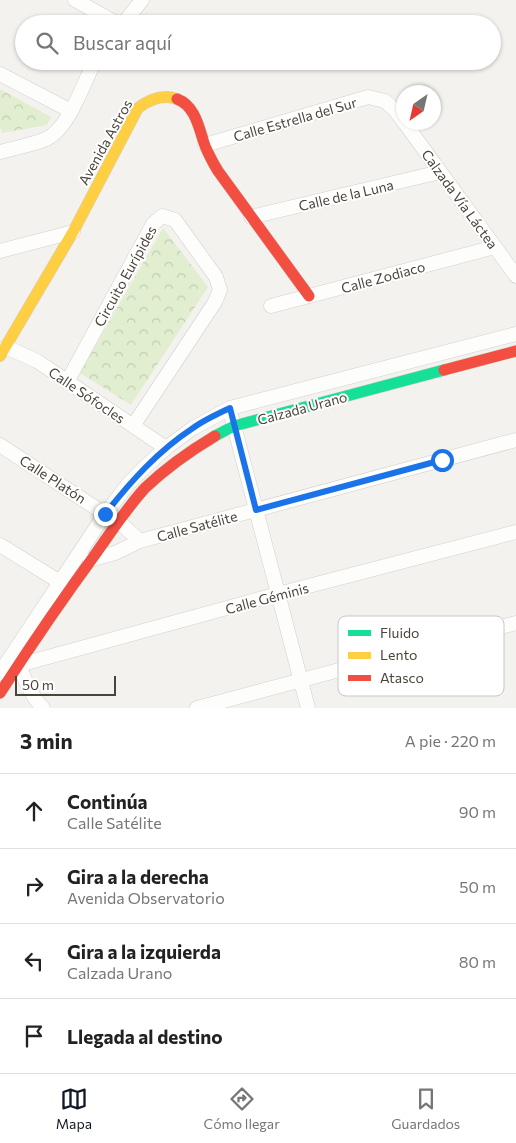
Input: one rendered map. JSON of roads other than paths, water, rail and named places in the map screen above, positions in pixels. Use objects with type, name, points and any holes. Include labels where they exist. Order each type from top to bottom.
[{"type":"street","points":[[75,0],[102,15]]},
{"type":"street","points":[[130,15],[142,0]]},
{"type":"street","points":[[0,152],[47,139],[58,131],[71,111],[91,70]]},
{"type":"street","points":[[0,74],[71,111]]},
{"type":"street","name":"Avenida Astros","points":[[2,351],[73,232],[138,108],[155,98],[169,96],[178,98],[187,104],[193,112],[211,160],[309,296]]},
{"type":"street","name":"Calle Estrella del Sur","points":[[205,146],[368,97],[385,101]]},
{"type":"street","name":"Calzada Vía Láctea","points":[[385,101],[396,111]]},
{"type":"street","name":"Calzada Vía Láctea","points":[[410,130],[516,276]]},
{"type":"street","name":"Calle de la Luna","points":[[251,217],[440,172]]},
{"type":"street","name":"Circuito Eurípides","points":[[67,382],[153,224],[162,216],[175,220],[216,277],[220,290],[215,302],[133,426]]},
{"type":"street","points":[[0,252],[73,232]]},
{"type":"street","name":"Calle Zodiaco","points":[[271,306],[495,247]]},
{"type":"street","name":"Calzada Urano","points":[[0,673],[105,514],[129,483],[166,448],[193,428],[230,408],[516,334]]},
{"type":"street","name":"Calle Sófocles","points":[[2,351],[37,361],[166,448]]},
{"type":"street","name":"Calzada Urano","points":[[0,693],[10,658],[90,560],[118,521],[151,482],[179,459],[207,440],[234,426],[516,351]]},
{"type":"street","points":[[230,408],[308,708]]},
{"type":"street","name":"Calle Satélite","points":[[90,560],[115,553],[140,541],[516,440]]},
{"type":"street","name":"Calle Platón","points":[[0,445],[105,514]]},
{"type":"street","name":"Calle Satélite","points":[[118,521],[140,541]]},
{"type":"street","name":"Calle Géminis","points":[[10,658],[278,594],[516,532]]},
{"type":"street","points":[[0,545],[60,582]]},
{"type":"street","points":[[10,658],[43,708]]},
{"type":"street","points":[[197,708],[338,670]]}]
